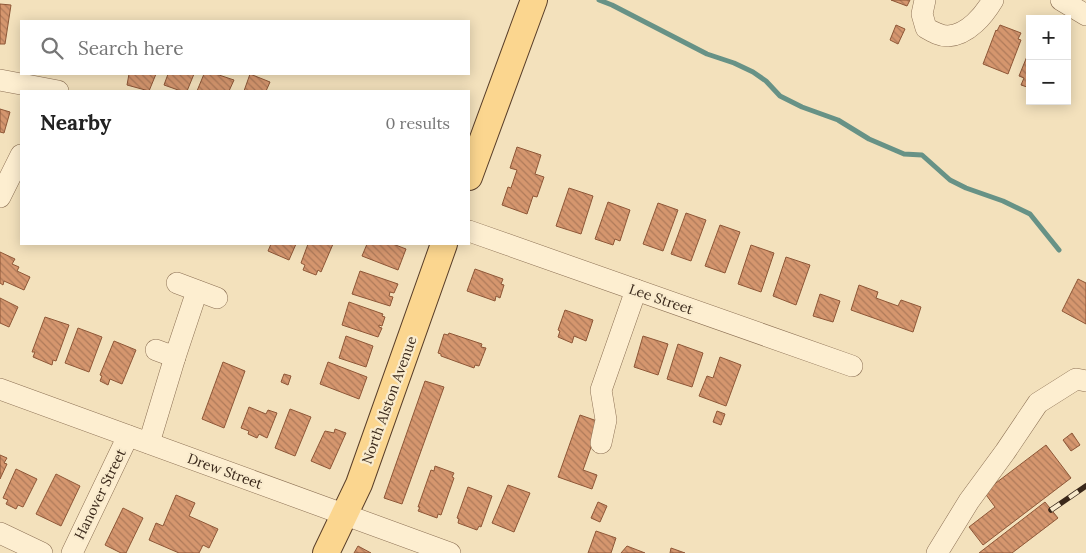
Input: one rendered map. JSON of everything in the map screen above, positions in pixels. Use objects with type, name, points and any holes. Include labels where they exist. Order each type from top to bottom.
[{"type":"main road","points":[[470,174],[534,0]]},
{"type":"main road","name":"North Alston Avenue","points":[[326,553],[359,484],[444,245]]},
{"type":"street","points":[[925,0],[922,14],[926,28],[938,34],[949,36],[963,31],[976,23],[993,0]]},
{"type":"street","points":[[1061,0],[1086,15]]},
{"type":"street","points":[[1080,0],[1086,1]]},
{"type":"street","points":[[0,80],[50,90]]},
{"type":"street","points":[[0,197],[20,157]]},
{"type":"street","name":"Lee Street","points":[[470,231],[852,366]]},
{"type":"street","points":[[149,444],[166,354],[207,294],[177,283]]},
{"type":"street","points":[[601,443],[606,420],[601,390],[636,290]]},
{"type":"street","points":[[936,553],[969,501],[1038,403],[1076,379],[1086,381]]},
{"type":"street","name":"Drew Street","points":[[0,389],[450,553]]},
{"type":"street","name":"Hanover Street","points":[[72,553],[128,436]]},
{"type":"street","points":[[0,533],[42,553]]},
{"type":"building","points":[[891,0],[910,0],[907,6]]},
{"type":"building","points":[[0,4],[11,5],[5,44],[0,44]]},
{"type":"building","points":[[896,25],[905,29],[898,44],[890,40]]},
{"type":"building","points":[[1000,25],[1021,33],[1018,39],[1021,40],[1008,74],[983,64],[996,30]]},
{"type":"building","points":[[1026,59],[1026,87],[1021,85],[1024,78],[1019,76]]},
{"type":"building","points":[[129,75],[156,75],[149,90],[127,85]]},
{"type":"building","points":[[168,75],[194,75],[187,90],[178,90],[164,85]]},
{"type":"building","points":[[204,75],[219,75],[234,80],[229,90],[197,90]]},
{"type":"building","points":[[250,75],[270,82],[266,90],[244,90]]},
{"type":"building","points":[[0,109],[10,112],[4,133],[0,132]]},
{"type":"building","points":[[517,147],[541,155],[535,174],[544,177],[537,197],[533,196],[527,214],[502,205],[508,187],[511,188],[517,170],[510,168]]},
{"type":"building","points":[[569,188],[593,196],[581,234],[556,226]]},
{"type":"building","points":[[608,202],[630,210],[620,241],[615,239],[613,245],[595,239]]},
{"type":"building","points":[[658,203],[678,210],[663,251],[643,244]]},
{"type":"building","points":[[686,213],[706,220],[691,261],[671,254]]},
{"type":"building","points":[[720,225],[740,232],[725,273],[705,266]]},
{"type":"building","points":[[271,245],[296,245],[289,260],[268,251]]},
{"type":"building","points":[[308,245],[333,245],[321,272],[318,270],[316,275],[303,270],[305,265],[301,263]]},
{"type":"building","points":[[367,245],[396,245],[406,249],[398,270],[362,256]]},
{"type":"building","points":[[751,245],[774,253],[761,292],[738,284]]},
{"type":"building","points":[[0,252],[15,259],[12,264],[19,267],[17,271],[30,277],[24,290],[4,281],[3,285],[0,283]]},
{"type":"building","points":[[786,257],[810,265],[796,305],[773,296]]},
{"type":"building","points":[[475,269],[503,279],[501,284],[504,285],[500,298],[496,296],[495,301],[467,291]]},
{"type":"building","points":[[360,271],[398,284],[394,293],[390,292],[389,296],[393,297],[390,306],[352,294]]},
{"type":"building","points":[[1078,279],[1086,283],[1086,324],[1062,311]]},
{"type":"building","points":[[859,285],[878,292],[876,298],[898,306],[901,300],[921,307],[913,332],[851,310]]},
{"type":"building","points":[[820,294],[840,301],[833,322],[813,316]]},
{"type":"building","points":[[0,298],[18,307],[9,327],[0,323]]},
{"type":"building","points":[[349,302],[383,314],[382,316],[385,317],[382,326],[379,325],[382,328],[378,337],[342,325]]},
{"type":"building","points":[[565,310],[593,320],[586,341],[574,336],[572,343],[558,337],[560,331],[558,330]]},
{"type":"building","points":[[45,317],[69,325],[56,361],[53,360],[52,365],[33,357],[35,352],[32,352]]},
{"type":"building","points":[[78,328],[102,337],[89,372],[65,363]]},
{"type":"building","points":[[449,333],[482,344],[481,347],[486,348],[479,366],[475,365],[474,368],[441,356],[438,353],[444,334],[448,335]]},
{"type":"building","points":[[346,336],[373,346],[366,367],[339,358]]},
{"type":"building","points":[[643,336],[668,344],[658,375],[634,367]]},
{"type":"building","points":[[114,341],[136,350],[122,384],[110,379],[108,385],[100,381],[102,376],[100,375]]},
{"type":"building","points":[[678,344],[703,353],[692,387],[667,379]]},
{"type":"building","points":[[720,357],[741,365],[726,406],[699,396],[707,376],[713,378]]},
{"type":"building","points":[[223,362],[245,371],[224,428],[202,419]]},
{"type":"building","points":[[328,362],[367,377],[359,399],[320,384]]},
{"type":"building","points":[[284,374],[291,376],[288,385],[281,382]]},
{"type":"building","points":[[425,381],[444,387],[402,504],[384,498]]},
{"type":"building","points":[[249,407],[266,414],[268,410],[277,413],[267,438],[259,434],[257,438],[248,434],[249,431],[241,428]]},
{"type":"building","points":[[290,409],[311,417],[295,456],[275,448]]},
{"type":"building","points":[[717,411],[725,414],[721,425],[713,422]]},
{"type":"building","points":[[580,415],[600,422],[583,470],[597,475],[592,489],[558,477]]},
{"type":"building","points":[[335,429],[346,433],[330,469],[311,461],[325,431],[334,433]]},
{"type":"building","points":[[1072,433],[1080,445],[1071,451],[1063,440]]},
{"type":"building","points":[[1046,445],[1071,478],[983,545],[969,527],[995,507],[984,492]]},
{"type":"building","points":[[0,455],[7,458],[4,463],[7,464],[0,479]]},
{"type":"building","points":[[435,466],[454,473],[441,515],[438,514],[437,518],[418,511],[431,470],[434,471]]},
{"type":"building","points":[[16,469],[37,479],[23,507],[18,505],[16,509],[6,504],[8,500],[3,498]]},
{"type":"building","points":[[56,474],[80,486],[61,526],[36,514]]},
{"type":"building","points":[[508,485],[530,493],[514,532],[492,523]]},
{"type":"building","points":[[468,487],[492,496],[481,527],[479,526],[477,530],[458,523],[459,519],[457,518]]},
{"type":"building","points":[[176,495],[195,503],[189,516],[218,529],[209,548],[203,545],[199,553],[179,553],[149,540],[156,523],[163,526]]},
{"type":"building","points":[[598,502],[607,506],[600,522],[591,518]]},
{"type":"building","points":[[1045,502],[1058,518],[1012,553],[979,553]]},
{"type":"building","points":[[123,508],[143,518],[126,553],[121,553],[105,545]]},
{"type":"building","points":[[596,531],[616,538],[611,553],[588,553]]},
{"type":"building","points":[[358,546],[371,553],[354,553]]},
{"type":"building","points":[[627,546],[645,553],[621,553]]},
{"type":"building","points":[[671,548],[685,553],[670,553]]},
{"type":"waterway","points":[[599,0],[707,54],[753,72],[766,81],[780,96],[802,107],[838,120],[869,139],[904,154],[922,155],[950,180],[1030,214],[1059,250]]},
{"type":"railway","points":[[1051,510],[1086,486]]}]
